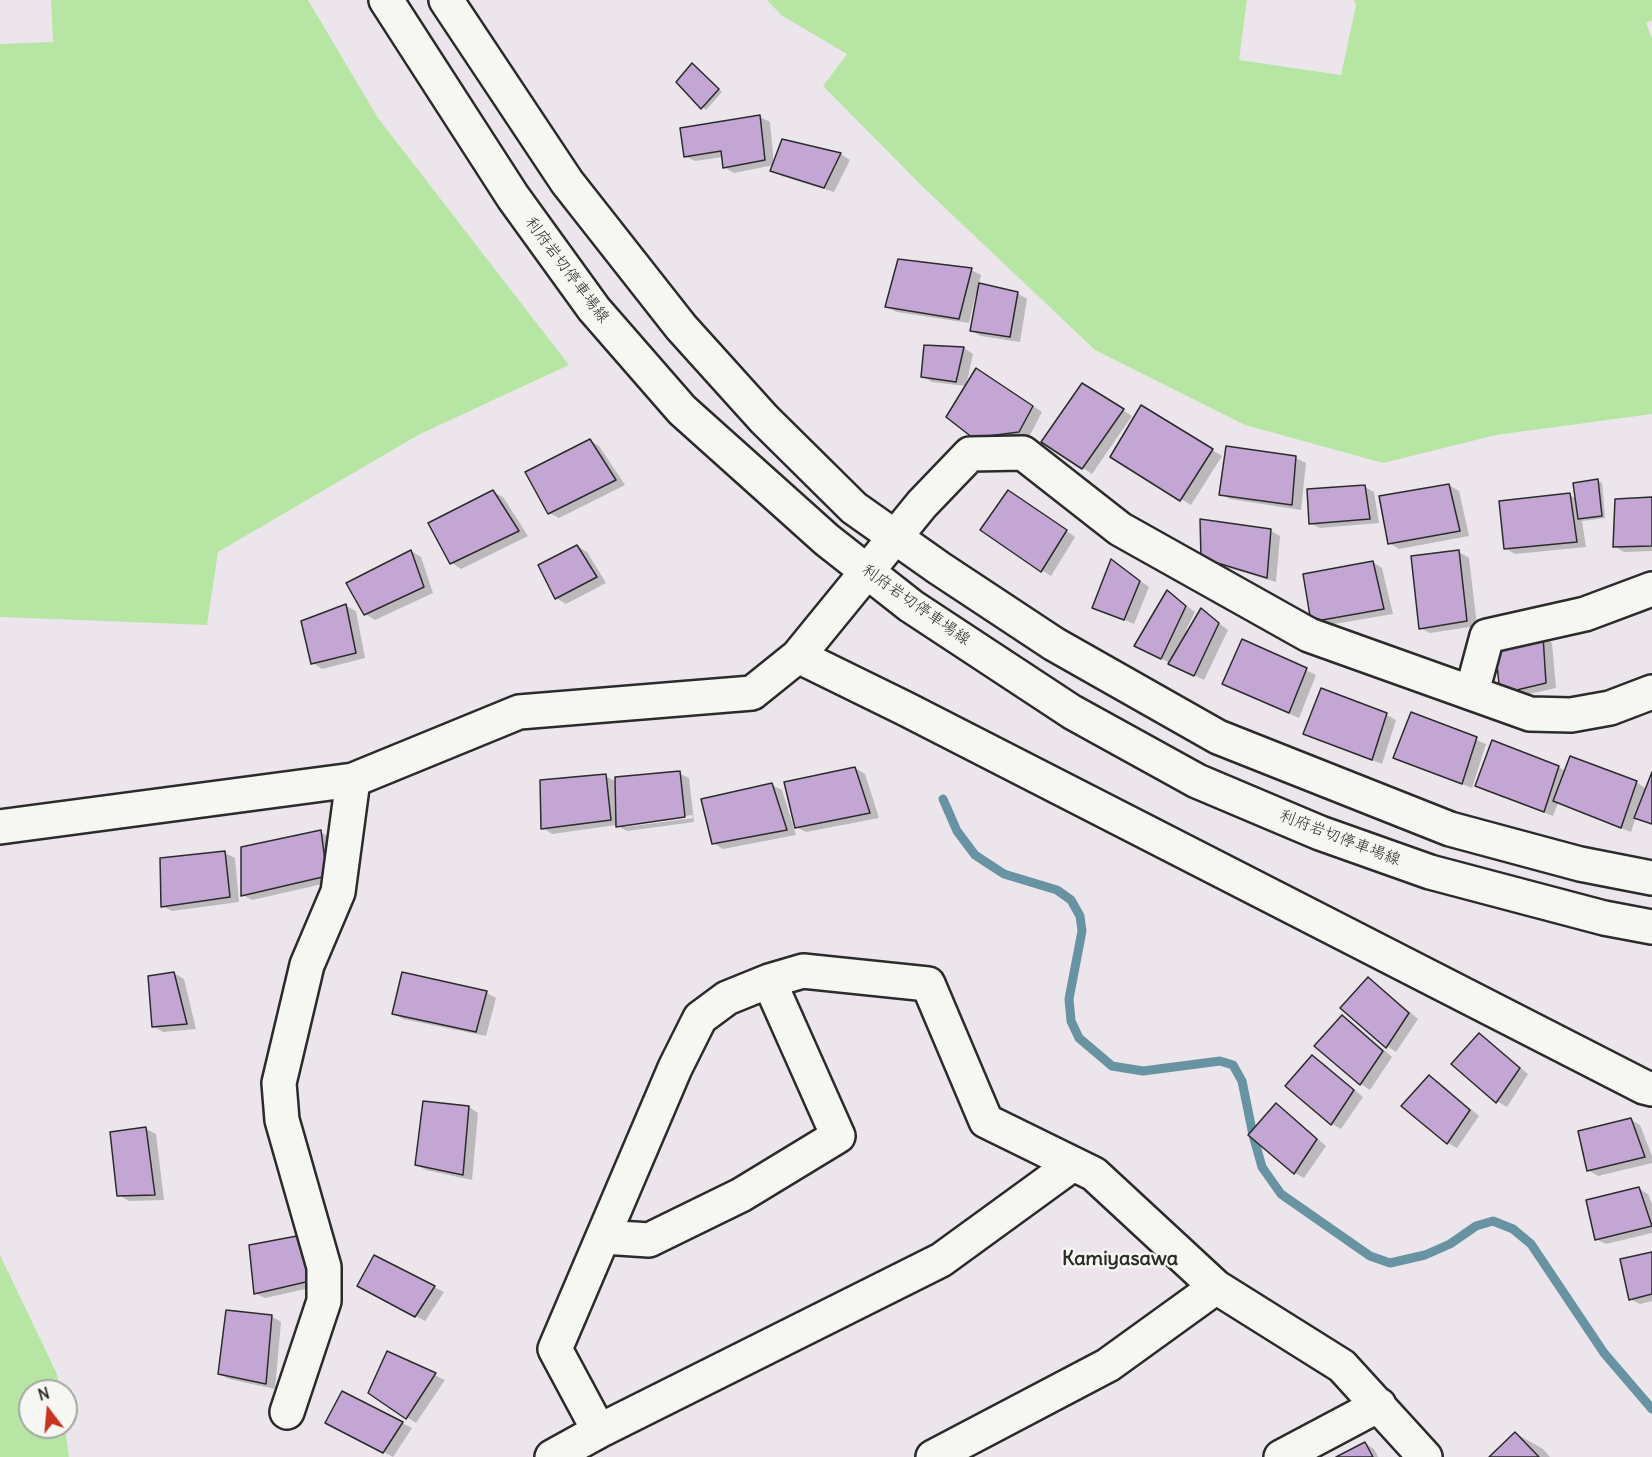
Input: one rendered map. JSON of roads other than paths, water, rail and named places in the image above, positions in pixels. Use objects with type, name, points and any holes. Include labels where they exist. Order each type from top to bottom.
[{"type":"street","name":"利府岩切停車場線","points":[[386,0],[513,197],[594,309],[681,410],[827,540],[912,606],[1072,712],[1197,781],[1320,832],[1430,872],[1604,918],[1652,927]]},
{"type":"street","points":[[446,0],[567,182],[681,327],[764,419],[846,500],[896,537],[1054,644],[1218,737],[1450,829],[1580,864],[1652,878]]},
{"type":"street","points":[[0,828],[353,780],[519,712],[752,693],[798,656],[922,504],[970,454],[1023,453],[1120,528],[1309,635],[1530,714],[1571,716],[1610,708],[1652,692]]},
{"type":"street","points":[[1472,692],[1486,636],[1585,614],[1652,589]]},
{"type":"street","points":[[798,656],[906,709],[1644,1087],[1652,1089]]},
{"type":"street","points":[[287,1413],[324,1301],[324,1267],[282,1120],[279,1083],[308,965],[338,892],[353,780]]},
{"type":"street","points":[[599,1431],[555,1349],[675,1068],[700,1018],[728,998],[769,981],[803,971],[928,984],[986,1120],[1094,1174],[1216,1287],[1342,1366],[1425,1457]]},
{"type":"street","points":[[603,1238],[649,1240],[741,1195],[838,1136],[769,981]]},
{"type":"street","points":[[552,1457],[599,1431],[941,1260],[1073,1164]]},
{"type":"street","points":[[933,1457],[1108,1365],[1216,1287]]},
{"type":"street","points":[[1281,1457],[1379,1404]]},
{"type":"waterway","points":[[943,799],[957,831],[975,855],[1004,874],[1057,890],[1071,900],[1080,916],[1082,931],[1069,999],[1071,1021],[1079,1038],[1112,1066],[1143,1071],[1220,1061],[1233,1065],[1242,1081],[1262,1167],[1281,1194],[1370,1256],[1390,1263],[1425,1255],[1450,1244],[1476,1226],[1493,1221],[1513,1229],[1531,1244],[1604,1353],[1652,1409]]},
{"type":"district","name":"Kamiyasawa","points":[[1120,1259]]}]
